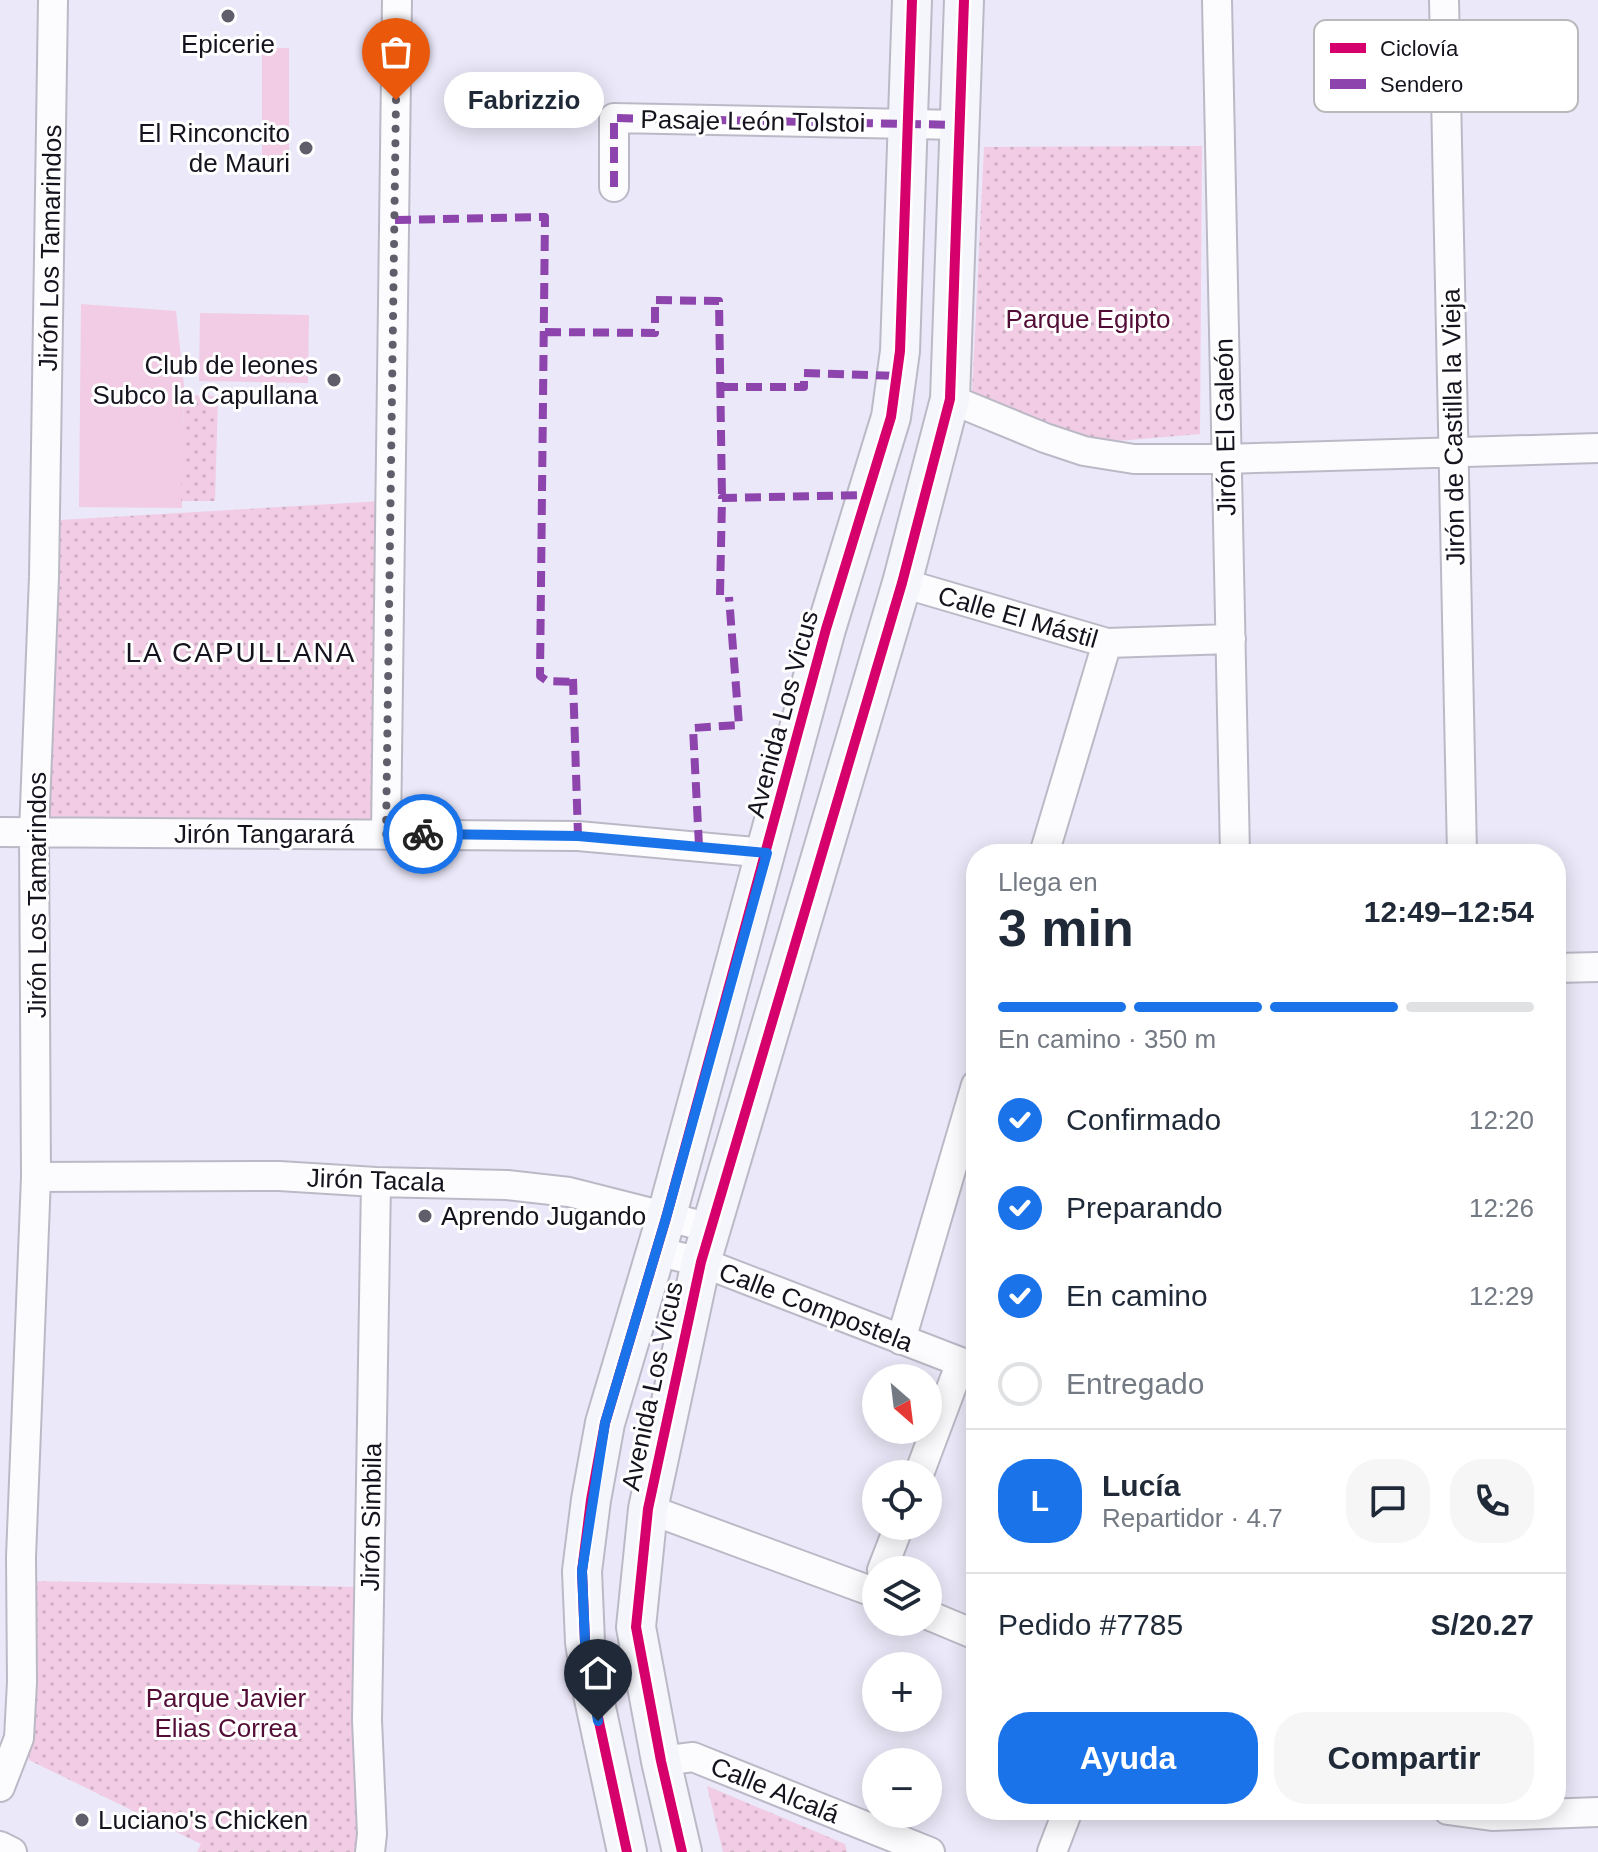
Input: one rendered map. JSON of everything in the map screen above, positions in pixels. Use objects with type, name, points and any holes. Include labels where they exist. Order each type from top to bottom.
[{"type":"street","name":"Jirón Los Tamarindos","points":[[0,1787],[19,1738],[22,1682],[22,1542],[36,1177],[34,833],[44,577],[53,0]]},
{"type":"street","points":[[386,834],[397,0]]},
{"type":"street","name":"Avenida Los Vicus","points":[[627,1852],[593,1694],[585,1642],[582,1571],[605,1423],[661,1234],[826,629],[891,417],[900,351],[912,0]]},
{"type":"street","name":"Avenida Los Vicus","points":[[682,1852],[636,1627],[648,1509],[706,1245],[902,583],[950,399],[964,0]]},
{"type":"street","name":"Jirón El Galeón","points":[[1217,0],[1235,844]]},
{"type":"street","name":"Jirón de Castilla la Vieja","points":[[1444,0],[1444,20]]},
{"type":"street","name":"Jirón de Castilla la Vieja","points":[[1446,112],[1462,844]]},
{"type":"street","name":"Pasaje León Tolstoi","points":[[614,187],[614,118],[960,125]]},
{"type":"street","points":[[950,399],[1084,451],[1134,459],[1454,454],[1598,448]]},
{"type":"street","name":"Calle El Mástil","points":[[902,583],[1107,643],[1231,639]]},
{"type":"street","points":[[1047,844],[1107,643]]},
{"type":"street","name":"Jirón Tangarará","points":[[0,832],[578,836],[767,853]]},
{"type":"street","points":[[1566,968],[1598,967]]},
{"type":"street","points":[[901,1340],[966,1119]]},
{"type":"street","name":"Jirón Tacala","points":[[36,1177],[279,1176],[507,1185],[569,1192],[661,1234]]},
{"type":"street","name":"Jirón Simbila","points":[[370,1852],[372,1834],[367,1720],[376,1182]]},
{"type":"street","name":"Avenida Los Vicus","points":[[661,1234],[706,1245]]},
{"type":"street","name":"Calle Compostela","points":[[706,1245],[901,1340],[966,1364]]},
{"type":"street","points":[[925,1460],[966,1369]]},
{"type":"street","points":[[648,1509],[862,1581]]},
{"type":"street","points":[[942,1621],[966,1631]]},
{"type":"street","name":"Calle Alcalá","points":[[661,1761],[693,1757],[894,1846],[930,1852]]},
{"type":"street","points":[[1566,1812],[1598,1812]]},
{"type":"street","points":[[1052,1852],[1064,1820]]},
{"type":"street","points":[[0,1846],[12,1852]]},
{"type":"green space","points":[[262,48],[289,48],[289,160],[262,160]]},
{"type":"green space","name":"Parque Egipto","points":[[1202,146],[1200,434],[1094,443],[972,394],[984,147]]},
{"type":"green space","points":[[81,304],[176,311],[184,385],[182,508],[79,507]]},
{"type":"green space","points":[[200,313],[309,315],[308,383],[199,381]]},
{"type":"green space","points":[[184,395],[218,396],[215,501],[181,501]]},
{"type":"green space","points":[[383,501],[379,824],[47,824],[60,520]]},
{"type":"green space","name":"Parque Javier Elias Correa","points":[[30,1581],[361,1587],[360,1852],[197,1852],[201,1844],[29,1760]]},
{"type":"green space","points":[[707,1786],[845,1844],[847,1852],[723,1852]]},
{"type":"marked path","points":[[614,187],[614,118],[960,125]]},
{"type":"marked path","points":[[395,220],[545,217],[540,676],[547,681],[573,682]]},
{"type":"marked path","points":[[545,332],[655,333],[655,300],[719,301],[722,498]]},
{"type":"marked path","points":[[722,387],[804,387],[804,373],[897,376]]},
{"type":"marked path","points":[[720,595],[722,498],[868,495]]},
{"type":"marked path","points":[[699,846],[693,728],[739,725],[729,597]]},
{"type":"marked path","points":[[573,679],[578,836]]},
{"type":"cycle path","points":[[627,1852],[585,1642],[582,1571],[591,1500],[605,1423],[666,1218],[826,629],[891,417],[900,351],[912,0]]},
{"type":"cycle path","points":[[682,1852],[636,1627],[648,1509],[701,1262],[902,583],[950,399],[964,0]]},
{"type":"way so far","points":[[396,100],[386,834],[423,834]]},
{"type":"place","name":"Epicerie","points":[[228,16]]},
{"type":"place","name":"Fabrizzio","points":[[396,100]]},
{"type":"place","name":"El Rinconcito de Mauri","points":[[306,148]]},
{"type":"place","name":"Club de leones Subco la Capullana","points":[[334,380]]},
{"type":"place","name":"Aprendo Jugando","points":[[425,1216]]},
{"type":"place","name":"Luciano's Chicken","points":[[82,1820]]},
{"type":"district","name":"LA CAPULLANA","points":[[241,652]]},
{"type":"route","points":[[423,834],[578,836],[767,853],[666,1218],[605,1423],[582,1571],[585,1642],[598,1721]]}]
